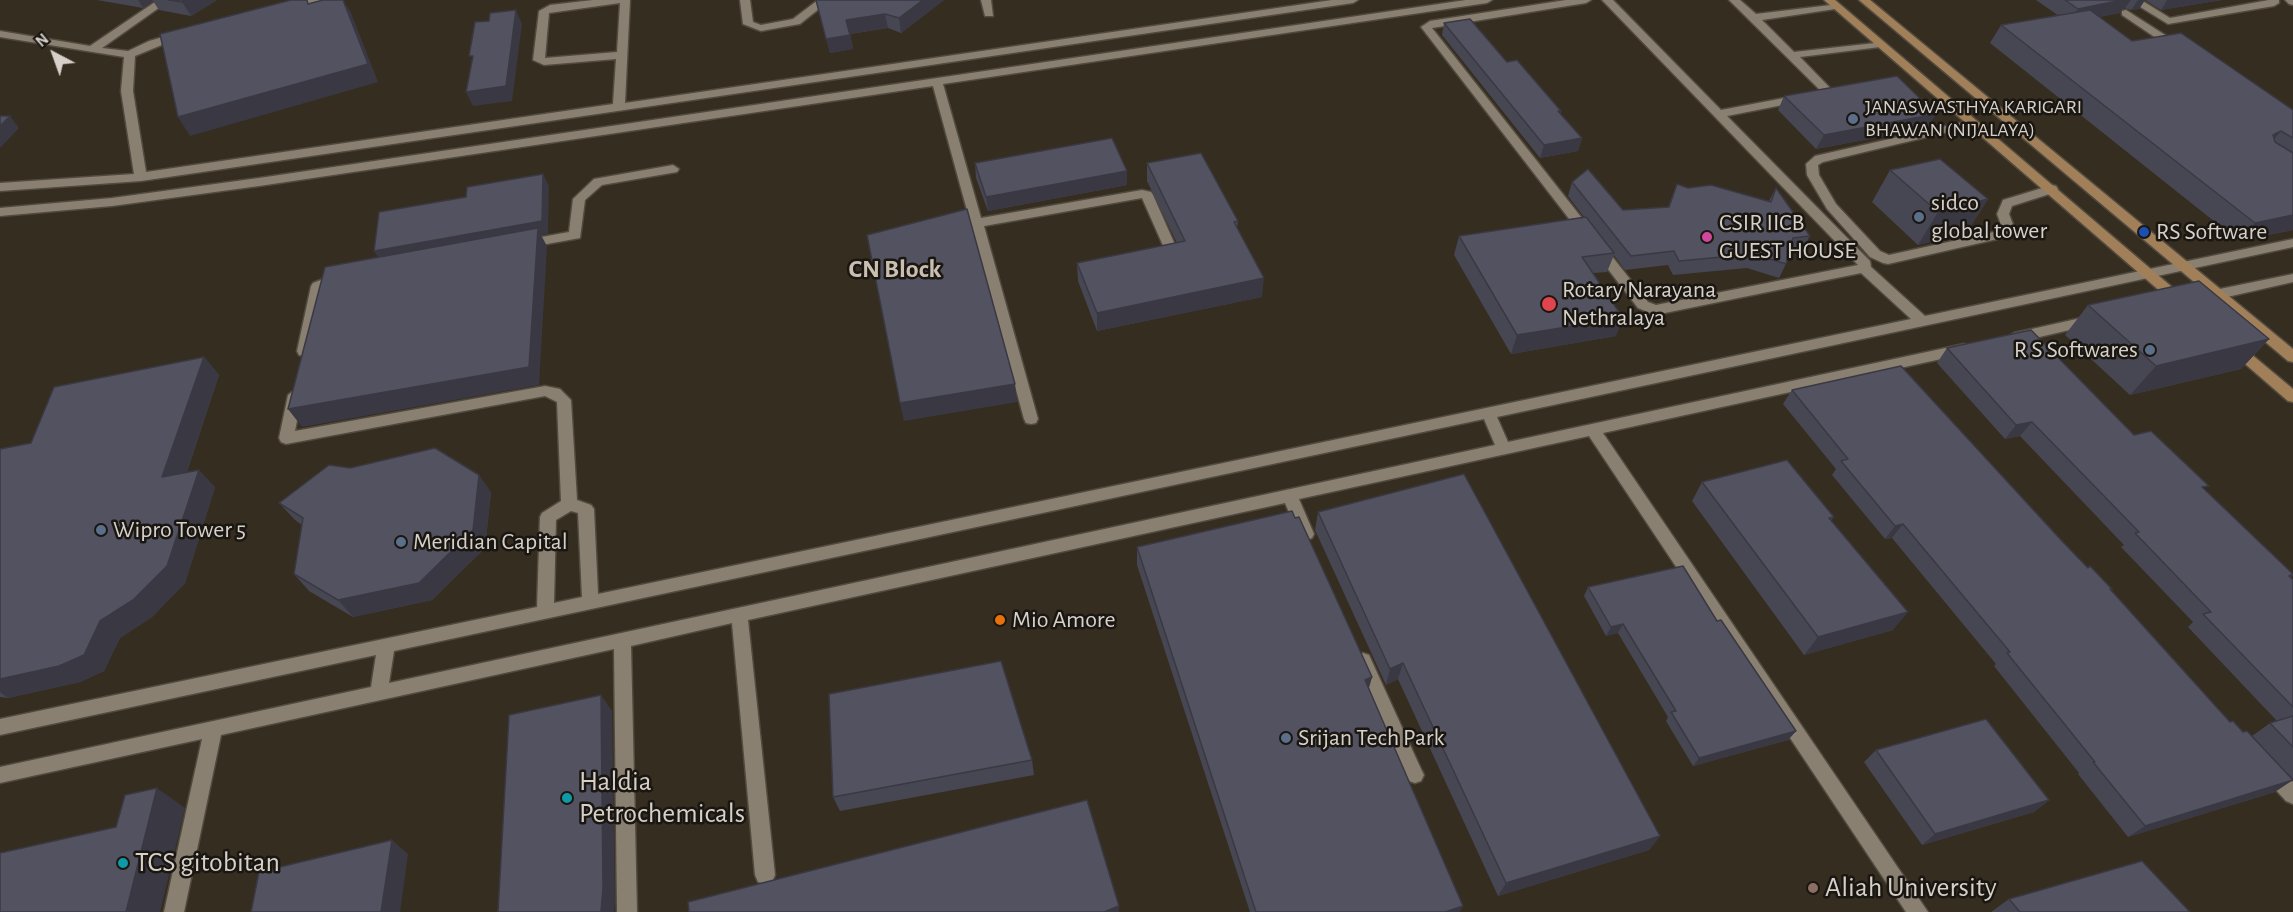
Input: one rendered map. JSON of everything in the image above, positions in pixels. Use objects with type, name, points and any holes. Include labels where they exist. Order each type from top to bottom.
[{"type":"main road","points":[[1864,0],[2293,357]]},
{"type":"main road","points":[[1832,3],[2185,305]]},
{"type":"main road","points":[[2224,338],[2293,397]]},
{"type":"street","points":[[92,50],[165,0]]},
{"type":"street","points":[[277,11],[321,0]]},
{"type":"street","points":[[620,0],[544,10],[539,60],[544,62],[623,55]]},
{"type":"street","points":[[619,106],[625,0]]},
{"type":"street","points":[[745,0],[748,24],[755,28],[796,22],[825,0]]},
{"type":"street","points":[[986,0],[989,14]]},
{"type":"street","points":[[0,187],[141,177],[1353,0]]},
{"type":"street","points":[[0,212],[112,202],[259,182],[1488,0]]},
{"type":"street","points":[[1586,0],[1431,24],[1426,27],[1643,305],[1655,310],[1864,267]]},
{"type":"street","points":[[1607,0],[1865,264],[1864,267],[1921,321]]},
{"type":"street","points":[[1719,114],[1828,93],[1734,0]]},
{"type":"street","points":[[2134,0],[2168,21],[2274,3],[2274,0]]},
{"type":"street","points":[[1754,18],[1832,3]]},
{"type":"street","points":[[2126,13],[2185,52]]},
{"type":"street","points":[[0,34],[92,50],[130,54],[153,43],[187,34]]},
{"type":"street","points":[[1792,55],[1880,44]]},
{"type":"street","points":[[130,54],[127,91],[141,177]]},
{"type":"street","points":[[895,66],[900,86]]},
{"type":"street","points":[[937,81],[1031,419]]},
{"type":"street","points":[[1973,123],[1819,159],[1812,165],[1813,175],[1831,206],[1875,254],[1888,260],[2010,232],[2003,214],[2007,203],[2052,189]]},
{"type":"street","points":[[259,182],[267,158]]},
{"type":"street","points":[[512,247],[575,235],[579,199],[598,182],[673,169]]},
{"type":"street","points":[[977,223],[1142,194],[1147,195],[1170,247]]},
{"type":"street","points":[[0,727],[2293,243]]},
{"type":"street","points":[[347,276],[335,278],[318,286],[286,438],[545,391],[555,393],[564,399],[568,504]]},
{"type":"street","points":[[2158,307],[2185,305],[2218,294],[2293,278]]},
{"type":"street","points":[[0,775],[2100,319]]},
{"type":"street","points":[[1891,364],[1907,382]]},
{"type":"street","points":[[1488,412],[1504,449]]},
{"type":"street","points":[[1592,429],[1861,824],[1918,912]]},
{"type":"street","points":[[1289,495],[1312,546]]},
{"type":"street","points":[[545,612],[548,517],[568,504],[586,509],[590,602]]},
{"type":"street","points":[[739,615],[765,876]]},
{"type":"street","points":[[1354,639],[1415,775]]},
{"type":"street","points":[[622,640],[627,912]]},
{"type":"street","points":[[379,693],[386,645]]},
{"type":"street","points":[[174,912],[213,729]]},
{"type":"street","points":[[2261,761],[2293,795]]},
{"type":"building","points":[[291,0],[307,0],[308,4],[323,0],[343,0],[368,64],[178,117],[160,34]]},
{"type":"building","points":[[816,0],[923,0],[899,18],[885,14],[846,20],[850,35],[826,39]]},
{"type":"building","points":[[2065,0],[2122,0],[2078,9]]},
{"type":"building","points":[[516,10],[506,86],[466,92],[473,56],[469,56],[475,22],[489,21],[490,13]]},
{"type":"building","points":[[2090,10],[2132,41],[2181,33],[2293,110],[2293,138],[2281,131],[2273,135],[2275,142],[2293,153],[2293,215],[2255,223],[2001,25]]},
{"type":"building","points":[[1470,19],[1507,62],[1517,60],[1582,138],[1544,145],[1444,23]]},
{"type":"building","name":"JANASWASTHYA KARIGARI BHAWAN (NIJALAYA)","points":[[1897,76],[1936,114],[1824,135],[1784,96]]},
{"type":"building","points":[[0,116],[10,116],[0,126]]},
{"type":"building","points":[[1112,138],[1127,171],[986,197],[975,163]]},
{"type":"building","points":[[1201,153],[1238,221],[1234,222],[1264,278],[1097,313],[1077,263],[1185,241],[1147,163]]},
{"type":"building","points":[[1940,159],[1988,199],[1938,212],[1890,170]]},
{"type":"building","points":[[1588,169],[1623,210],[1669,207],[1677,184],[1688,188],[1711,185],[1771,202],[1776,188],[1810,236],[1793,238],[1786,264],[1754,254],[1679,261],[1674,251],[1631,256],[1572,182]]},
{"type":"building","points":[[543,174],[542,221],[374,251],[379,212],[466,197],[467,187]]},
{"type":"building","points":[[967,209],[1015,384],[900,403],[867,235]]},
{"type":"building","points":[[1586,217],[1614,253],[1582,257],[1623,318],[1517,335],[1459,236]]},
{"type":"building","points":[[538,228],[529,367],[288,409],[325,267]]},
{"type":"building","points":[[2199,281],[2269,339],[2156,366],[2088,305]]},
{"type":"building","points":[[2031,330],[2134,435],[2151,431],[2209,486],[2202,487],[2293,574],[2289,576],[2293,580],[2293,707],[2203,614],[2211,612],[2135,533],[2139,532],[2032,422],[2016,425],[1947,348]]},
{"type":"building","name":"Wipro Tower 5","points":[[204,357],[162,477],[199,470],[167,566],[133,600],[100,621],[84,655],[59,666],[0,679],[0,449],[31,443],[54,387]]},
{"type":"building","points":[[1901,366],[2062,541],[2112,589],[2110,589],[2230,722],[2233,721],[2243,732],[2247,731],[2293,780],[2145,826],[2007,653],[2010,652],[1903,524],[1895,526],[1841,461],[1848,459],[1792,390]]},
{"type":"building","name":"Meridian Capital","points":[[435,448],[479,475],[473,530],[419,583],[338,600],[294,574],[303,518],[279,503],[329,465],[350,468]]},
{"type":"building","points":[[1787,460],[1834,517],[1829,518],[1908,612],[1818,637],[1702,482]]},
{"type":"building","points":[[1464,474],[1660,836],[1506,883],[1403,663],[1390,669],[1318,512]]},
{"type":"building","name":"Srijan Tech Park","points":[[1292,511],[1295,518],[1299,517],[1372,677],[1365,680],[1463,906],[1445,912],[1256,912],[1137,547]]},
{"type":"building","points":[[1683,566],[1717,621],[1721,620],[1796,731],[1699,758],[1671,712],[1676,711],[1623,624],[1611,627],[1588,587]]},
{"type":"building","points":[[1001,661],[1032,760],[833,797],[829,694]]},
{"type":"building","name":"Haldia Petrochemicals","points":[[601,695],[603,888],[601,912],[498,912],[509,715]]},
{"type":"building","points":[[2293,716],[2293,747],[2270,723]]},
{"type":"building","points":[[1986,719],[2049,800],[1935,834],[1876,750]]},
{"type":"building","points":[[157,788],[126,912],[0,912],[0,853],[116,827],[125,795]]},
{"type":"building","points":[[1087,800],[1119,906],[1104,912],[689,912],[688,902]]},
{"type":"building","points":[[392,840],[381,912],[251,912],[259,872]]},
{"type":"building","points":[[2142,861],[2190,912],[2020,912],[2009,899]]},
{"type":"place","name":"JANASWASTHYA KARIGARI BHAWAN (NIJALAYA)","points":[[1853,119]]},
{"type":"place","name":"sidco global tower","points":[[1919,217]]},
{"type":"place","name":"RS Software","points":[[2144,232]]},
{"type":"place","name":"CSIR IICB GUEST HOUSE","points":[[1707,237]]},
{"type":"place","name":"Rotary Narayana Nethralaya","points":[[1549,304]]},
{"type":"place","name":"R S Softwares","points":[[2150,350]]},
{"type":"place","name":"Wipro Tower 5","points":[[101,530]]},
{"type":"place","name":"Meridian Capital","points":[[401,542]]},
{"type":"place","name":"Mio Amore","points":[[1000,620]]},
{"type":"place","name":"Srijan Tech Park","points":[[1286,738]]},
{"type":"place","name":"Haldia Petrochemicals","points":[[567,798]]},
{"type":"place","name":"TCS gitobitan","points":[[123,863]]},
{"type":"place","name":"Aliah University","points":[[1813,888]]},
{"type":"district","name":"CN Block","points":[[895,269]]}]
